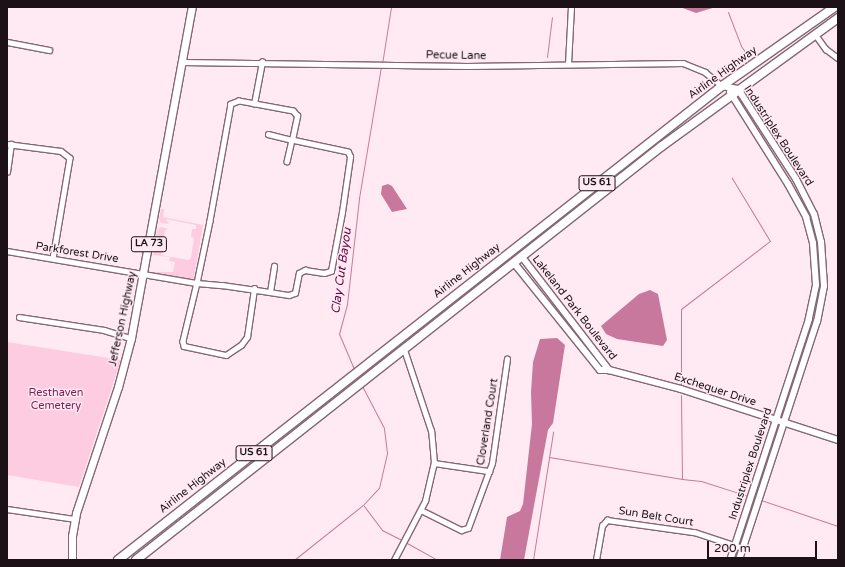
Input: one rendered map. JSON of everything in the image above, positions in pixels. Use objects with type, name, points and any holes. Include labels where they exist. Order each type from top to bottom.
[{"type":"highway","name":"Airline Highway","points":[[118,560],[344,381],[722,86],[835,7]]},
{"type":"highway","name":"Airline Highway","points":[[136,560],[522,257],[559,226],[735,92],[838,18]]},
{"type":"highway","points":[[553,217],[559,226]]},
{"type":"highway","points":[[515,248],[522,257]]},
{"type":"highway","points":[[508,253],[514,263]]},
{"type":"highway","points":[[397,340],[404,350]]},
{"type":"highway","points":[[285,428],[292,438]]},
{"type":"highway","points":[[222,478],[229,487]]},
{"type":"highway","points":[[150,535],[156,544]]},
{"type":"main road","name":"Jefferson Highway","points":[[72,560],[74,519],[118,387],[132,338],[192,7]]},
{"type":"street","points":[[568,64],[571,7]]},
{"type":"street","points":[[815,34],[826,49],[838,58]]},
{"type":"street","points":[[7,42],[49,50]]},
{"type":"street","name":"Pecue Lane","points":[[182,62],[370,63],[467,66],[683,63],[705,72],[722,86]]},
{"type":"street","points":[[254,104],[262,62]]},
{"type":"street","name":"Industriplex Boulevard","points":[[722,86],[735,92],[796,179],[814,214],[822,242],[824,286],[818,321],[739,560]]},
{"type":"street","name":"Industriplex Boulevard","points":[[730,560],[809,319],[816,285],[813,243],[806,217],[735,92]]},
{"type":"street","points":[[254,289],[247,337],[241,345],[226,355],[184,346],[183,341],[197,283],[231,104],[239,101],[293,111],[297,116],[286,161]]},
{"type":"street","points":[[268,134],[292,140]]},
{"type":"street","name":"Parkforest Drive","points":[[7,251],[197,283],[254,289],[289,295],[295,293],[299,273],[305,270],[324,273],[332,270],[350,157],[348,152],[292,140]]},
{"type":"street","points":[[7,172],[9,144],[67,154],[70,158],[53,258]]},
{"type":"street","name":"Lakeland Park Boulevard","points":[[522,257],[599,355],[609,370]]},
{"type":"street","name":"Lakeland Park Boulevard","points":[[514,263],[592,361],[600,370],[609,370]]},
{"type":"street","points":[[270,292],[274,266]]},
{"type":"street","points":[[529,282],[537,277]]},
{"type":"street","points":[[542,298],[550,293]]},
{"type":"street","points":[[19,317],[104,330],[132,338]]},
{"type":"street","points":[[563,324],[570,319]]},
{"type":"street","points":[[394,560],[421,510],[431,484],[434,463],[431,431],[404,350]]},
{"type":"street","points":[[592,361],[599,355]]},
{"type":"street","name":"Cloverland Court","points":[[421,510],[461,530],[468,528],[489,471],[507,359]]},
{"type":"street","name":"Exchequer Drive","points":[[609,370],[681,389],[838,440]]},
{"type":"street","points":[[434,463],[489,471]]},
{"type":"street","points":[[7,509],[74,519]]},
{"type":"street","name":"Sun Belt Court","points":[[596,560],[602,526],[607,520],[694,532],[743,548]]},
{"type":"green space","points":[[161,209],[164,209],[163,217],[203,225],[194,278],[189,280],[150,272],[173,272],[175,262],[169,261],[170,257],[153,255],[157,244],[166,246],[163,247],[161,255],[188,260],[191,258],[194,238],[191,237],[192,229],[196,229],[196,225],[166,219],[169,224],[161,223],[159,219]]},
{"type":"green space","points":[[161,227],[169,229],[165,230],[164,239],[166,241],[156,237],[157,230]]},
{"type":"green space","name":"Resthaven Cemetery","points":[[7,342],[121,360],[79,487],[7,475]]},
{"type":"shaded area","points":[[680,7],[716,7],[696,13]]},
{"type":"shaded area","points":[[388,184],[392,186],[407,209],[392,212],[381,194],[382,186]]},
{"type":"shaded area","points":[[650,290],[658,294],[667,340],[663,346],[617,339],[606,334],[601,326],[639,294]]},
{"type":"shaded area","points":[[557,338],[565,345],[553,423],[548,430],[524,560],[500,560],[507,517],[520,511],[523,504],[532,424],[531,392],[533,362],[540,339]]},
{"type":"waterway","name":"Clay Cut Bayou","points":[[382,64],[391,7]]},
{"type":"waterway","points":[[728,12],[741,46],[748,56]]},
{"type":"waterway","points":[[547,57],[552,17]]},
{"type":"waterway","name":"Clay Cut Bayou","points":[[354,369],[339,334],[347,304],[359,198],[381,67]]},
{"type":"waterway","points":[[681,385],[681,309],[770,241],[732,178]]},
{"type":"waterway","name":"Clay Cut Bayou","points":[[294,560],[363,505],[379,488],[387,453],[384,428],[362,386]]},
{"type":"waterway","points":[[549,457],[682,479],[681,395]]},
{"type":"waterway","points":[[533,560],[553,432]]},
{"type":"waterway","points":[[682,479],[701,481],[748,496]]},
{"type":"waterway","points":[[761,500],[838,526]]},
{"type":"waterway","points":[[364,506],[382,530],[402,540]]},
{"type":"waterway","points":[[405,542],[438,560]]}]
